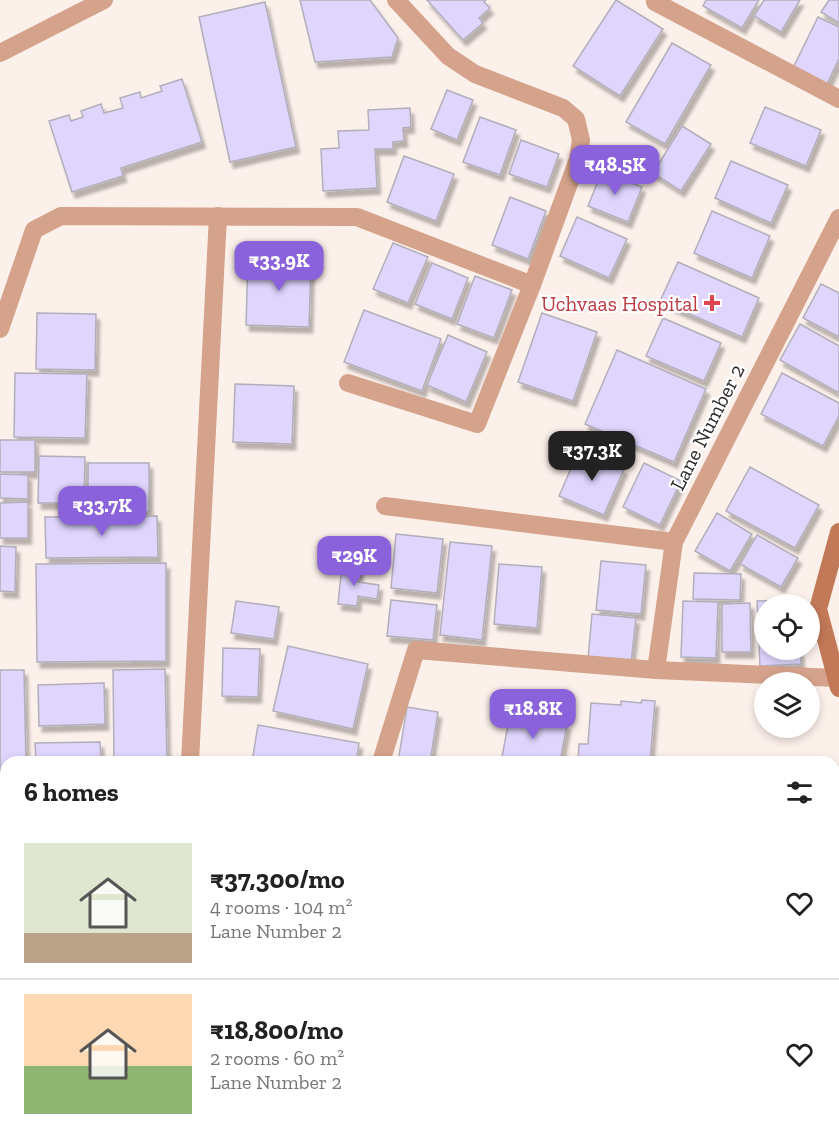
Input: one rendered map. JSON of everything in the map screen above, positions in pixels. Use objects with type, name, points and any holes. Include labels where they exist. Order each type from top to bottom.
[{"type":"street","points":[[0,53],[104,0]]},
{"type":"street","points":[[348,383],[477,424],[532,285],[578,159],[581,140],[576,119],[564,108],[475,74],[448,56],[396,0]]},
{"type":"street","points":[[656,2],[839,99]]},
{"type":"street","points":[[0,329],[34,230],[61,216],[357,218],[532,285]]},
{"type":"street","points":[[190,756],[218,216]]},
{"type":"street","name":"Lane Number 2","points":[[657,670],[674,542],[839,218]]},
{"type":"street","points":[[385,506],[674,542]]},
{"type":"street","points":[[383,756],[416,650],[838,683],[818,609],[839,532]]},
{"type":"building","points":[[300,0],[370,0],[398,38],[392,57],[315,62]]},
{"type":"building","points":[[427,0],[486,0],[484,2],[490,8],[479,18],[483,23],[463,40]]},
{"type":"building","points":[[616,0],[663,29],[620,96],[573,66]]},
{"type":"building","points":[[706,0],[759,0],[742,28],[703,6]]},
{"type":"building","points":[[764,0],[800,0],[781,32],[754,16]]},
{"type":"building","points":[[829,0],[839,0],[839,23],[821,12]]},
{"type":"building","points":[[265,2],[296,147],[230,162],[199,17]]},
{"type":"building","points":[[818,17],[839,27],[839,59],[825,88],[791,72]]},
{"type":"building","points":[[672,43],[711,65],[665,144],[626,122]]},
{"type":"building","points":[[182,79],[202,142],[121,168],[123,176],[72,192],[49,121],[69,115],[71,121],[83,117],[81,111],[101,104],[104,113],[123,108],[120,98],[140,92],[141,98],[162,91],[160,86]]},
{"type":"building","points":[[447,90],[473,100],[457,140],[431,129]]},
{"type":"building","points":[[765,107],[821,130],[806,166],[750,143]]},
{"type":"building","points":[[410,108],[411,127],[403,128],[404,141],[393,142],[393,149],[375,149],[377,188],[323,191],[321,149],[339,148],[338,131],[369,130],[368,110]]},
{"type":"building","points":[[480,117],[516,130],[500,175],[463,162]]},
{"type":"building","points":[[682,126],[711,144],[681,191],[653,173]]},
{"type":"building","points":[[521,140],[559,154],[547,187],[509,174]]},
{"type":"building","points":[[404,156],[454,174],[436,221],[387,202]]},
{"type":"building","points":[[731,161],[788,185],[771,223],[715,198]]},
{"type":"building","points":[[602,171],[642,187],[628,222],[588,206]]},
{"type":"building","points":[[510,197],[546,211],[528,259],[492,245]]},
{"type":"building","points":[[712,211],[770,236],[752,278],[694,253]]},
{"type":"building","points":[[577,217],[627,239],[609,278],[560,256]]},
{"type":"building","points":[[393,243],[428,257],[408,303],[373,289]]},
{"type":"building","points":[[248,258],[311,260],[309,327],[246,325]]},
{"type":"building","points":[[678,262],[759,298],[742,337],[660,301]]},
{"type":"building","points":[[432,263],[468,278],[452,319],[415,304]]},
{"type":"building","points":[[475,276],[512,290],[494,338],[457,324]]},
{"type":"building","points":[[821,284],[839,293],[839,337],[803,318]]},
{"type":"building","points":[[364,310],[441,339],[422,391],[344,362]]},
{"type":"building","points":[[37,313],[96,314],[95,370],[36,369]]},
{"type":"building","points":[[542,313],[597,332],[573,401],[518,382]]},
{"type":"building","points":[[663,318],[721,343],[704,381],[646,356]]},
{"type":"building","points":[[800,324],[839,346],[839,393],[780,360]]},
{"type":"building","points":[[448,335],[487,352],[466,402],[427,385]]},
{"type":"building","points":[[617,350],[706,389],[674,462],[585,424]]},
{"type":"building","points":[[15,373],[87,374],[85,438],[14,437]]},
{"type":"building","points":[[782,373],[839,403],[839,416],[823,446],[761,414]]},
{"type":"building","points":[[235,384],[294,386],[292,444],[233,442]]},
{"type":"building","points":[[0,440],[35,440],[35,472],[0,472]]},
{"type":"building","points":[[579,450],[624,469],[604,515],[559,496]]},
{"type":"building","points":[[39,456],[85,457],[84,503],[38,503]]},
{"type":"building","points":[[88,463],[149,463],[149,512],[88,512]]},
{"type":"building","points":[[644,463],[681,481],[660,525],[623,507]]},
{"type":"building","points":[[750,467],[819,505],[795,548],[726,511]]},
{"type":"building","points":[[0,474],[28,475],[28,499],[0,498]]},
{"type":"building","points":[[28,502],[28,538],[0,538],[0,503]]},
{"type":"building","points":[[717,513],[752,534],[730,571],[695,551]]},
{"type":"building","points":[[157,516],[158,557],[46,558],[45,517]]},
{"type":"building","points":[[396,534],[443,539],[437,593],[391,588]]},
{"type":"building","points":[[757,535],[798,558],[781,587],[740,564]]},
{"type":"building","points":[[450,542],[492,546],[482,640],[440,635]]},
{"type":"building","points":[[0,546],[16,547],[15,592],[0,591]]},
{"type":"building","points":[[601,561],[646,565],[641,614],[596,610]]},
{"type":"building","points":[[166,563],[166,661],[37,662],[36,564]]},
{"type":"building","points":[[499,564],[542,567],[537,628],[494,624]]},
{"type":"building","points":[[342,565],[360,567],[358,582],[379,585],[377,599],[358,596],[357,606],[338,604]]},
{"type":"building","points":[[694,573],[741,574],[740,600],[693,599]]},
{"type":"building","points":[[391,600],[437,605],[433,640],[387,636]]},
{"type":"building","points":[[236,601],[279,607],[274,639],[231,633]]},
{"type":"building","points":[[683,601],[718,602],[716,658],[681,657]]},
{"type":"building","points":[[750,603],[751,652],[722,652],[722,604]]},
{"type":"building","points":[[592,614],[636,618],[631,663],[588,659]]},
{"type":"building","points":[[288,646],[368,664],[353,729],[273,711]]},
{"type":"building","points":[[223,648],[260,649],[258,697],[222,696]]},
{"type":"building","points":[[760,660],[801,660],[801,664],[760,666]]},
{"type":"building","points":[[165,669],[167,756],[114,756],[113,670]]},
{"type":"building","points":[[0,670],[24,670],[26,756],[0,756]]},
{"type":"building","points":[[104,683],[105,724],[39,726],[38,685]]},
{"type":"building","points":[[642,700],[655,701],[650,756],[578,756],[579,744],[588,744],[591,703],[621,705],[621,701],[641,703]]},
{"type":"building","points":[[407,707],[438,712],[431,756],[399,756]]},
{"type":"building","points":[[510,714],[567,724],[561,756],[502,756]]},
{"type":"building","points":[[258,725],[359,743],[357,756],[253,756]]},
{"type":"building","points":[[100,742],[101,756],[36,756],[35,743]]},
{"type":"place","name":"Uchvaas Hospital","points":[[712,303]]}]
